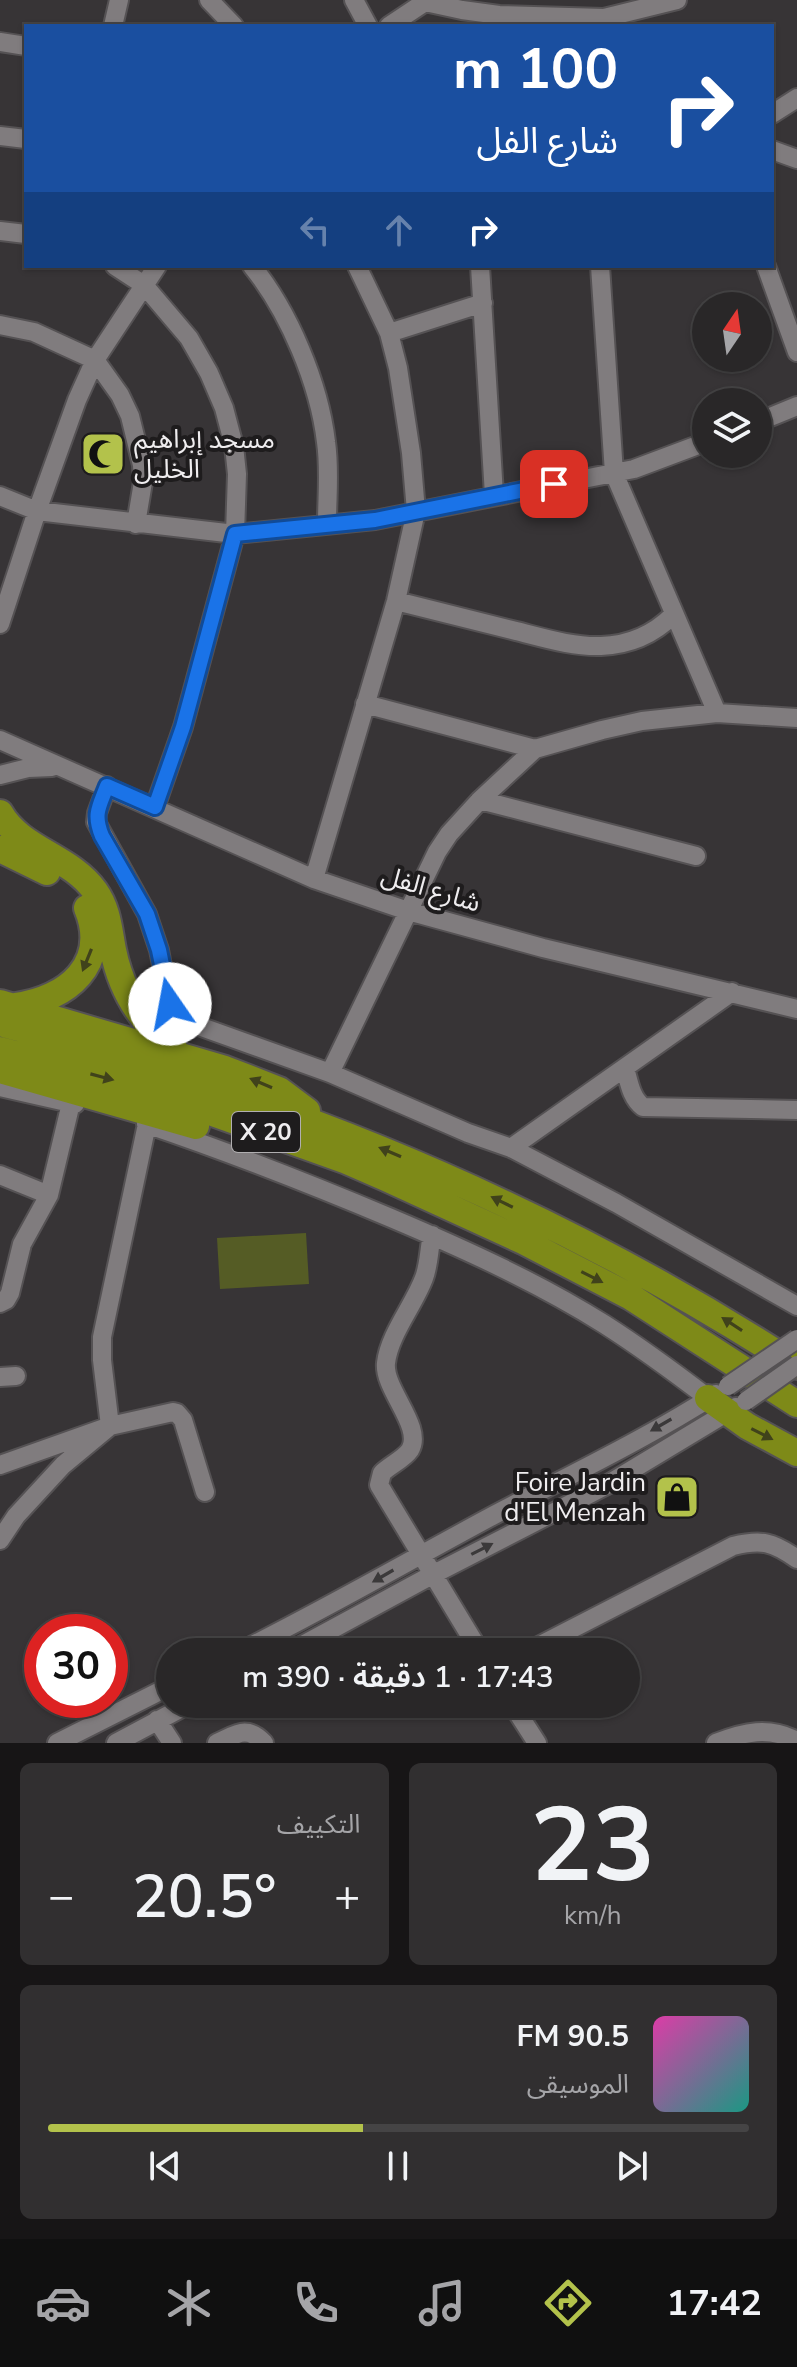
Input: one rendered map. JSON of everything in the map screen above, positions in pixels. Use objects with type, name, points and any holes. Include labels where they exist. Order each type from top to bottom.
[{"type":"highway","points":[[0,813],[14,831],[60,859],[93,888],[108,917],[119,971],[137,1012],[153,1031],[173,1047],[195,1058],[279,1090],[325,1126]]},
{"type":"highway","points":[[0,849],[75,890],[92,920],[94,937],[92,954],[85,970],[70,985],[34,1004],[4,1011]]},
{"type":"highway","points":[[4,1011],[195,1058]]},
{"type":"highway","name":"X 20","points":[[4,1011],[325,1126],[461,1183],[634,1268],[722,1317],[797,1366]]},
{"type":"highway","name":"X 20","points":[[0,1050],[117,1081],[373,1172],[511,1236],[631,1297],[797,1404]]},
{"type":"highway","points":[[0,1070],[259,1145],[441,1220],[511,1236]]},
{"type":"highway","points":[[727,1399],[747,1426],[797,1453]]},
{"type":"street","points":[[113,24],[119,0]]},
{"type":"street","points":[[209,0],[232,24]]},
{"type":"street","points":[[354,0],[367,24]]},
{"type":"street","points":[[597,0],[604,22]]},
{"type":"street","points":[[392,24],[426,1],[499,15],[604,22],[677,0]]},
{"type":"street","points":[[0,42],[24,46]]},
{"type":"street","points":[[774,113],[797,98]]},
{"type":"street","points":[[0,136],[24,139]]},
{"type":"street","points":[[774,151],[797,159]]},
{"type":"street","points":[[0,231],[24,234]]},
{"type":"street","points":[[118,268],[144,285],[189,338],[224,408],[234,446],[237,474],[235,534],[183,727],[155,807]]},
{"type":"street","points":[[0,624],[77,400],[95,360],[156,268]]},
{"type":"street","points":[[253,268],[273,296],[311,377],[326,442],[327,523]]},
{"type":"street","points":[[314,879],[396,601],[416,511],[404,404],[389,333],[358,268]]},
{"type":"street","points":[[480,268],[494,495]]},
{"type":"street","points":[[600,268],[614,473],[717,713]]},
{"type":"street","points":[[767,268],[797,352]]},
{"type":"street","points":[[389,333],[483,303]]},
{"type":"street","points":[[0,325],[34,332],[95,360],[120,395],[138,444],[143,482],[136,524]]},
{"type":"street","points":[[772,416],[797,406]]},
{"type":"street","points":[[0,496],[37,511],[235,534],[375,520],[634,469],[692,447]]},
{"type":"street","points":[[396,601],[547,639],[590,645],[615,644],[644,637],[673,615]]},
{"type":"street","points":[[365,704],[535,749]]},
{"type":"street","points":[[330,1073],[437,852],[480,800],[535,749],[642,721],[717,713],[797,718]]},
{"type":"street","name":"شارع الفل","points":[[0,740],[314,879],[408,911],[566,954],[797,1009]]},
{"type":"street","points":[[0,775],[48,766],[67,769]]},
{"type":"street","points":[[107,786],[96,822],[147,914],[159,950],[171,1011],[182,1020],[330,1073],[444,1123],[511,1148],[616,1203],[797,1306]]},
{"type":"street","points":[[480,800],[696,856]]},
{"type":"street","points":[[511,1148],[732,992]]},
{"type":"street","points":[[625,1068],[632,1094],[643,1107],[797,1110]]},
{"type":"street","points":[[0,1087],[147,1124],[295,1177],[432,1235],[513,1273],[603,1323],[727,1399]]},
{"type":"street","points":[[0,1303],[10,1293],[22,1244],[49,1195],[71,1103]]},
{"type":"street","points":[[110,1426],[102,1337],[147,1124]]},
{"type":"street","points":[[0,1175],[49,1195]]},
{"type":"street","points":[[432,1235],[425,1275],[386,1360],[386,1372],[412,1430],[414,1442],[407,1454],[390,1465],[379,1478],[379,1485],[471,1638]]},
{"type":"street","points":[[316,1638],[605,1486],[727,1399],[797,1339]]},
{"type":"street","points":[[267,1638],[655,1429],[797,1366]]},
{"type":"street","points":[[0,1465],[110,1426],[173,1412],[183,1420],[205,1492]]},
{"type":"street","points":[[0,1540],[16,1516],[63,1465],[110,1426]]},
{"type":"street","points":[[554,1638],[733,1546],[764,1542],[779,1546],[797,1559]]},
{"type":"street","points":[[57,1743],[156,1693]]},
{"type":"street","points":[[116,1743],[161,1718]]},
{"type":"street","points":[[521,1718],[537,1743]]},
{"type":"street","points":[[157,1720],[172,1743]]},
{"type":"street","points":[[716,1743],[760,1731],[784,1734],[797,1741]]},
{"type":"street","points":[[217,1743],[251,1732],[264,1743]]},
{"type":"green space","points":[[306,1233],[309,1284],[220,1289],[217,1238]]},
{"type":"place","name":"مسجد إبراهيم الخليل","points":[[103,454]]},
{"type":"place","name":"Foire Jardin d'El Menzah","points":[[677,1497]]},
{"type":"route","points":[[170,1004],[159,950],[147,914],[102,836],[96,822],[97,813],[107,786],[155,807],[183,727],[235,534],[375,520],[554,484]]}]
